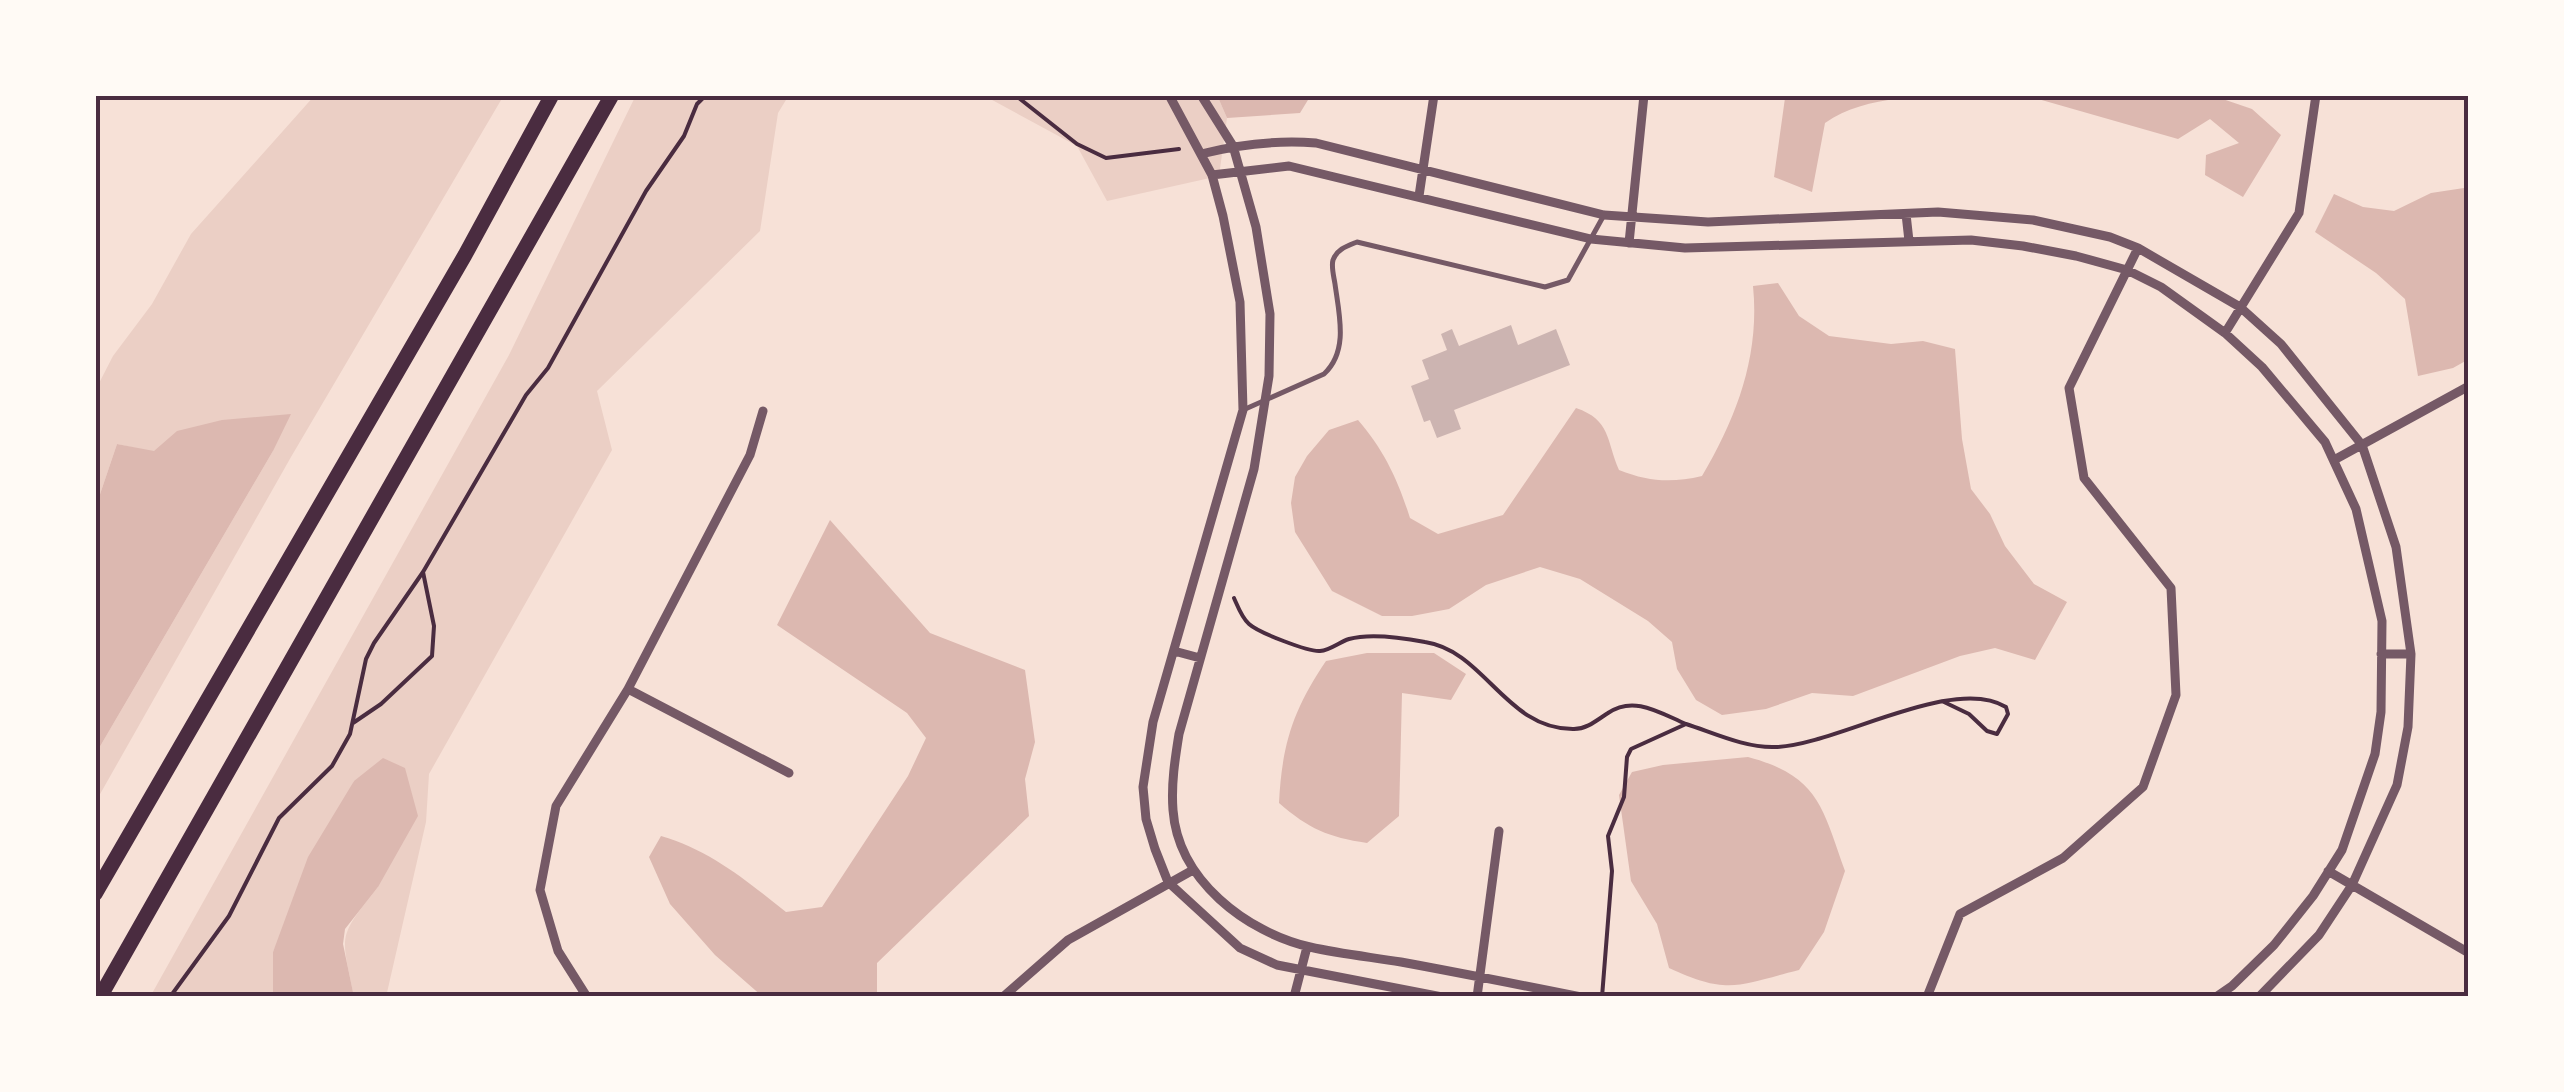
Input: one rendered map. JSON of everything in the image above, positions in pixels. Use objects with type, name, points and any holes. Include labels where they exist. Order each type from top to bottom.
[{"type":"main road","points":[[95,894],[465,255],[552,95]]},
{"type":"main road","points":[[100,997],[612,95]]},
{"type":"street","points":[[1169,95],[1212,174],[1230,244],[1240,302],[1243,410],[1153,722],[1143,787],[1146,819],[1168,882],[1240,948],[1277,965],[1442,997]]},
{"type":"street","points":[[1202,95],[1233,146],[1241,171],[1256,227],[1270,314],[1267,400],[1254,469],[1179,734],[1172,778],[1173,814],[1181,844],[1193,870],[1226,907],[1259,927],[1307,947],[1582,997]]},
{"type":"street","points":[[1419,196],[1434,95]]},
{"type":"street","points":[[1629,243],[1644,95]]},
{"type":"street","points":[[2224,333],[2299,213],[2316,95]]},
{"type":"street","points":[[1200,152],[1278,140],[1316,143],[1604,215],[1708,222],[1938,212],[2033,220],[2110,237],[2138,248],[2240,308],[2281,344],[2362,445],[2396,546],[2412,654],[2408,727],[2396,785],[2352,885],[2319,935],[2259,997]]},
{"type":"street","points":[[1212,174],[1289,166],[1591,239],[1685,248],[1971,240],[2023,246],[2127,270],[2161,287],[2224,333],[2291,398],[2325,442],[2356,509],[2382,621],[2376,754],[2342,850],[2274,945],[2216,997]]},
{"type":"street","points":[[1906,214],[1909,241]]},
{"type":"street","points":[[1927,997],[1960,914],[2064,858],[2142,787],[2176,695],[2171,588],[2084,478],[2069,388],[2138,248]]},
{"type":"street","points":[[2334,460],[2469,386]]},
{"type":"street","points":[[587,997],[558,952],[540,890],[556,806],[628,689],[750,455],[763,411]]},
{"type":"street","points":[[1174,651],[1200,658]]},
{"type":"street","points":[[2381,654],[2412,654]]},
{"type":"street","points":[[628,689],[789,773]]},
{"type":"street","points":[[1477,997],[1500,831]]},
{"type":"street","points":[[1003,997],[1068,940],[1193,870]]},
{"type":"street","points":[[2328,872],[2469,953]]},
{"type":"street","points":[[1294,997],[1307,947]]},
{"type":"lane","points":[[1243,410],[1324,374],[1334,364],[1339,352],[1340,322],[1332,262],[1340,249],[1357,242],[1545,287],[1568,280],[1604,215]]},
{"type":"path","points":[[170,997],[229,916],[280,818],[332,766],[353,723],[366,659],[423,572],[511,418],[548,368],[646,191],[684,136],[697,104],[706,95]]},
{"type":"path","points":[[1015,95],[1077,144],[1106,158],[1168,148],[1200,152]]},
{"type":"path","points":[[353,723],[432,656],[434,626],[423,572]]},
{"type":"path","points":[[1225,574],[1246,622],[1310,650],[1327,650],[1360,638],[1427,642],[1472,666],[1501,697],[1538,722],[1574,730],[1592,725],[1611,710],[1635,704],[1733,739],[1776,747],[1944,702],[1998,702],[2008,714],[1997,734],[1944,702]]},
{"type":"path","points":[[1602,997],[1612,871],[1608,836],[1624,797],[1627,757],[1631,749],[1686,724]]},
{"type":"shaded area","points":[[315,95],[504,95],[291,457],[95,803],[95,755],[273,451],[154,452],[117,444],[95,509],[95,391],[113,356],[152,304],[191,234]]},
{"type":"shaded area","points":[[636,95],[789,95],[778,113],[760,231],[597,391],[612,450],[429,774],[426,822],[386,997],[354,997],[345,947],[355,917],[378,887],[354,781],[273,952],[273,997],[150,997],[509,355]]},
{"type":"shaded area","points":[[983,95],[1217,95],[1227,118],[1219,176],[1107,201],[1077,146]]},
{"type":"shaded area","points":[[1217,95],[1311,95],[1300,113],[1227,118]]},
{"type":"shaded area","points":[[1780,95],[1977,95],[1879,102],[1842,113],[1825,123],[1812,192],[1774,177],[1785,98]]},
{"type":"shaded area","points":[[2024,95],[2211,95],[2252,109],[2281,135],[2243,197],[2205,175],[2206,155],[2239,143],[2210,119],[2178,139]]},
{"type":"shaded area","points":[[2464,188],[2469,192],[2469,359],[2453,368],[2418,376],[2405,299],[2376,273],[2315,232],[2334,194],[2363,207],[2394,211],[2431,193]]},
{"type":"shaded area","points":[[1778,283],[1799,316],[1829,336],[1891,344],[1923,341],[1955,349],[1962,439],[1971,489],[1990,514],[2005,546],[2034,584],[2067,602],[2035,660],[1995,648],[1960,656],[1853,696],[1812,693],[1766,709],[1722,715],[1696,700],[1677,669],[1672,642],[1648,621],[1580,579],[1540,567],[1486,585],[1449,609],[1412,616],[1382,616],[1332,591],[1295,532],[1291,503],[1295,477],[1329,430],[1358,420],[1389,466],[1410,518],[1438,534],[1503,515],[1576,408],[1602,425],[1619,470],[1660,480],[1702,476],[1726,431],[1743,385],[1753,337],[1753,286]]},
{"type":"shaded area","points":[[291,414],[95,755],[95,509],[117,444],[154,451],[177,431],[222,420]]},
{"type":"shaded area","points":[[830,520],[930,633],[1025,670],[1035,742],[1025,779],[1029,816],[877,963],[877,997],[763,997],[715,955],[670,904],[649,857],[661,836],[712,858],[786,912],[822,907],[908,776],[926,738],[907,713],[777,625]]},
{"type":"shaded area","points":[[1367,653],[1434,653],[1466,674],[1451,700],[1402,693],[1399,816],[1367,843],[1320,830],[1279,803],[1291,728],[1315,679],[1326,661]]},
{"type":"shaded area","points":[[1748,757],[1790,774],[1804,785],[1823,812],[1845,871],[1824,932],[1799,970],[1721,985],[1669,968],[1657,924],[1631,881],[1619,795],[1632,772]]},
{"type":"shaded area","points":[[383,758],[405,768],[418,816],[378,887],[345,929],[343,944],[354,997],[273,997],[273,952],[308,857],[354,781]]},
{"type":"building","points":[[1511,325],[1518,345],[1556,329],[1570,365],[1454,410],[1461,429],[1437,438],[1430,420],[1424,422],[1411,386],[1429,379],[1422,360],[1447,350],[1441,334],[1452,329],[1459,346]]}]
